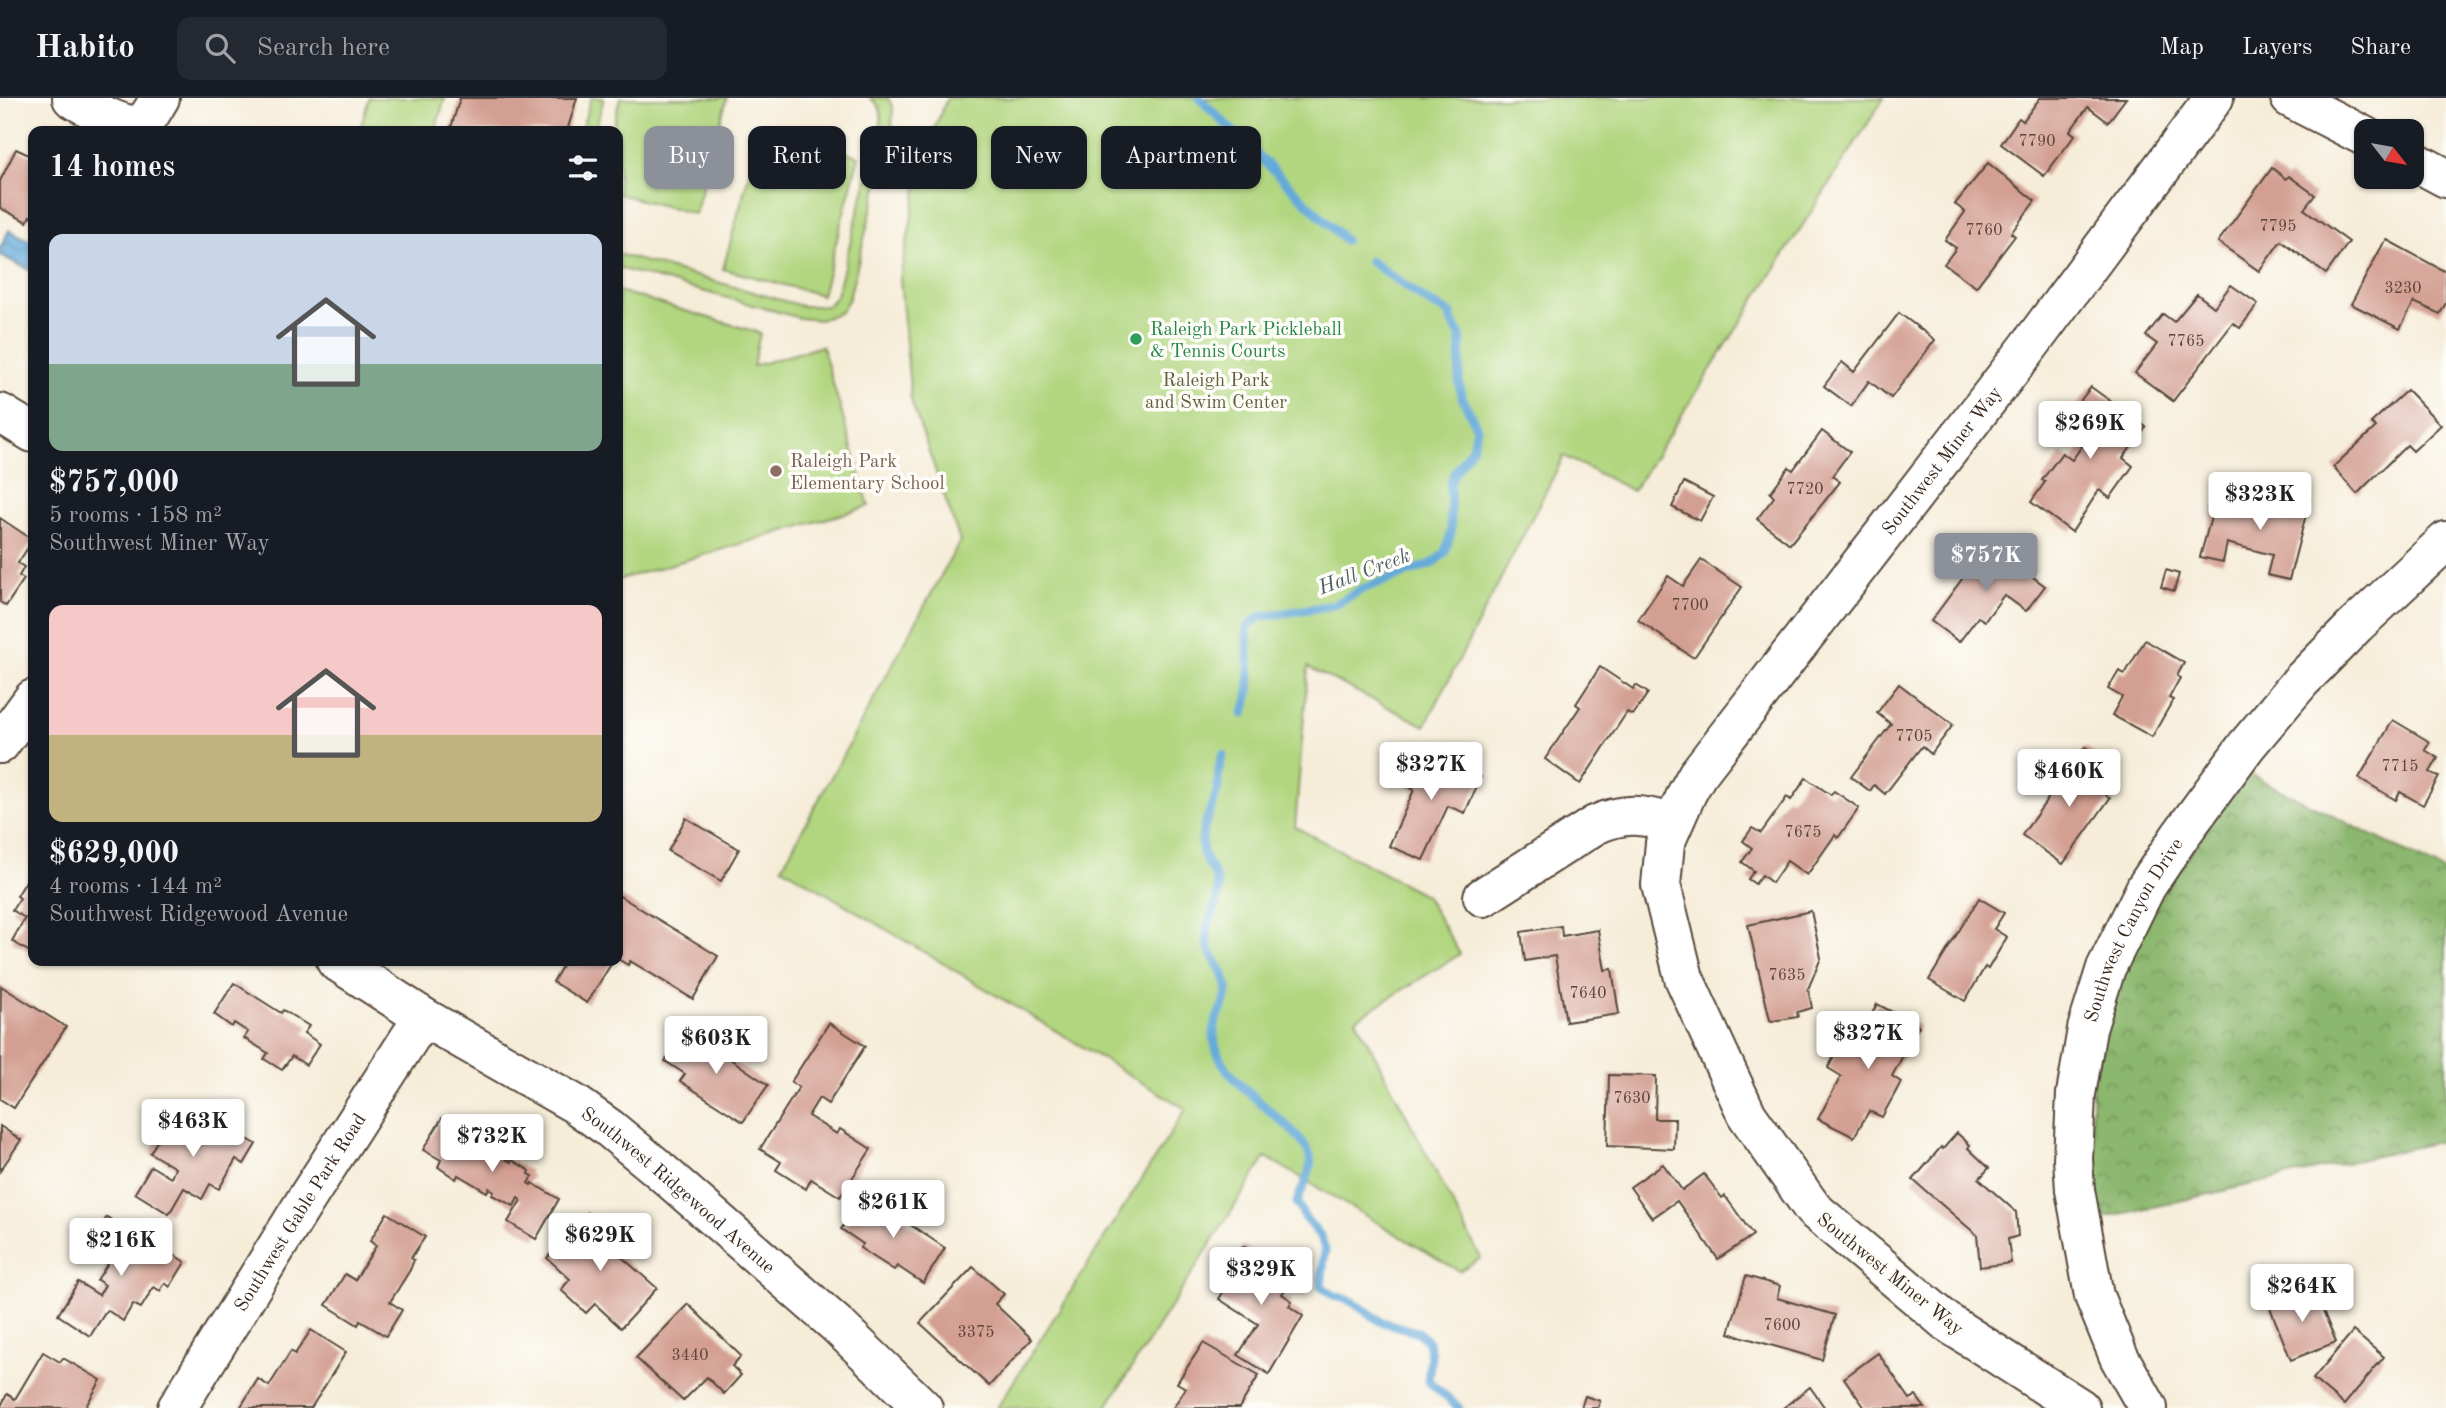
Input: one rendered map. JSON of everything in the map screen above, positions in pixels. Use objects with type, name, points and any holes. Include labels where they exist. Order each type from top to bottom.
[{"type":"street","points":[[72,98],[132,126],[149,111]]},
{"type":"street","name":"Southwest Miner Way","points":[[2080,1408],[1948,1323],[1813,1209],[1747,1115],[1684,978],[1661,885],[1662,863],[1665,843],[1687,793],[1713,754],[2028,349],[2214,98]]},
{"type":"street","points":[[2290,98],[2354,131]]},
{"type":"street","points":[[2424,166],[2446,178]]},
{"type":"street","points":[[0,412],[28,430]]},
{"type":"street","name":"Southwest Canyon Drive","points":[[2148,1408],[2119,1357],[2094,1296],[2075,1190],[2073,1159],[2076,1094],[2087,1029],[2106,968],[2146,887],[2247,745],[2320,662],[2446,541]]},
{"type":"street","points":[[0,744],[28,706]]},
{"type":"street","points":[[1483,897],[1595,825],[1611,818],[1633,814],[1673,823]]},
{"type":"street","name":"Southwest Ridgewood Avenue","points":[[344,966],[423,1017],[575,1104],[609,1128],[837,1325],[923,1408]]},
{"type":"street","name":"Southwest Gable Park Road","points":[[177,1408],[314,1186],[423,1017]]},
{"type":"green space","points":[[369,98],[445,98],[437,126],[361,126]]},
{"type":"green space","points":[[591,98],[604,98],[596,126],[583,126]]},
{"type":"green space","points":[[620,98],[727,98],[719,126],[644,126],[644,189],[702,189],[695,214],[623,195],[623,126],[613,126]]},
{"type":"green space","points":[[869,98],[888,98],[893,108],[892,126],[880,126],[877,104]]},
{"type":"green space","name":"Raleigh Park and Swim Center","points":[[947,98],[1884,98],[1633,491],[1564,456],[1425,726],[1308,667],[1295,827],[1425,895],[1460,954],[1356,1019],[1481,1258],[1459,1271],[1266,1157],[1106,1408],[997,1408],[1186,1109],[782,867],[960,541],[911,400],[900,278],[917,189],[977,189],[977,126],[936,126]]},
{"type":"green space","points":[[846,153],[859,156],[822,295],[723,269],[748,178],[748,189],[846,189]]},
{"type":"green space","points":[[864,189],[877,189],[849,298],[841,312],[820,320],[800,318],[623,269],[623,255],[802,306],[827,306],[836,297]]},
{"type":"green space","points":[[623,292],[760,333],[753,366],[822,346],[869,506],[623,579]]},
{"type":"green space","points":[[2245,772],[2446,872],[2446,1140],[2100,1219],[2092,1131],[2092,1079],[2132,940]]},
{"type":"water","points":[[9,230],[28,240],[28,269],[0,255],[0,248]]},
{"type":"building","points":[[460,98],[577,98],[569,126],[452,126]]},
{"type":"building","points":[[2040,98],[2126,98],[2108,122],[2088,107],[2070,131],[2075,135],[2044,176],[2001,144],[2019,118],[2023,121]]},
{"type":"building","points":[[16,149],[28,155],[27,222],[0,208],[0,181]]},
{"type":"building","points":[[1988,163],[2035,201],[2011,233],[2015,236],[1976,287],[1944,264],[1956,248],[1945,240],[1965,212],[1955,204]]},
{"type":"building","points":[[2272,168],[2286,179],[2289,176],[2315,195],[2304,209],[2349,242],[2326,274],[2281,241],[2259,271],[2218,242]]},
{"type":"building","points":[[2387,240],[2446,272],[2446,303],[2440,314],[2414,302],[2400,329],[2351,304]]},
{"type":"building","points":[[2231,285],[2258,304],[2240,328],[2233,323],[2173,401],[2135,373],[2157,344],[2146,336],[2163,314],[2174,322],[2197,294],[2214,307]]},
{"type":"building","points":[[1899,313],[1935,340],[1891,398],[1869,381],[1851,406],[1824,386],[1842,362],[1854,372]]},
{"type":"building","points":[[2091,387],[2146,427],[2123,458],[2133,466],[2110,498],[2099,490],[2072,532],[2031,502],[2045,482],[2042,480],[2062,453],[2072,460],[2096,426],[2087,419],[2080,428],[2067,418]]},
{"type":"building","points":[[2407,390],[2441,425],[2413,451],[2407,445],[2357,494],[2333,467],[2376,427],[2371,423]]},
{"type":"building","points":[[1822,431],[1850,452],[1832,476],[1840,482],[1790,544],[1757,519],[1774,497],[1770,493],[1789,467],[1793,470]]},
{"type":"building","points":[[1684,482],[1713,497],[1700,521],[1672,507]]},
{"type":"building","points":[[2274,490],[2310,499],[2289,580],[2267,575],[2272,555],[2227,543],[2223,562],[2200,557],[2215,503],[2267,516]]},
{"type":"building","points":[[0,518],[28,537],[28,548],[18,563],[24,567],[19,576],[24,579],[6,606],[0,602]]},
{"type":"building","points":[[1988,544],[2045,586],[2026,611],[2004,595],[1985,621],[1978,617],[1959,642],[1931,621]]},
{"type":"building","points":[[1701,560],[1742,587],[1692,657],[1638,620],[1668,576],[1683,586]]},
{"type":"building","points":[[2166,570],[2179,574],[2174,591],[2161,587]]},
{"type":"building","points":[[2145,640],[2184,663],[2177,676],[2180,678],[2169,698],[2173,700],[2152,737],[2112,715],[2122,697],[2108,689],[2119,671],[2125,674]]},
{"type":"building","points":[[1600,667],[1633,689],[1636,685],[1648,693],[1633,715],[1627,712],[1580,784],[1545,759],[1580,707],[1576,704]]},
{"type":"building","points":[[1899,684],[1953,725],[1931,754],[1922,746],[1885,794],[1874,785],[1870,791],[1851,777],[1891,724],[1877,713]]},
{"type":"building","points":[[2393,720],[2430,742],[2425,750],[2438,758],[2430,772],[2439,777],[2423,805],[2400,792],[2396,800],[2359,778]]},
{"type":"building","points":[[2085,747],[2105,761],[2090,784],[2110,798],[2063,864],[2022,835]]},
{"type":"building","points":[[1418,750],[1481,777],[1465,813],[1448,806],[1423,860],[1389,846],[1414,790],[1403,784]]},
{"type":"building","points":[[1806,778],[1831,795],[1834,791],[1859,808],[1838,838],[1835,835],[1807,875],[1787,861],[1772,883],[1762,875],[1755,884],[1748,879],[1754,871],[1742,862],[1752,848],[1743,841],[1752,828],[1761,833],[1787,797],[1791,800]]},
{"type":"building","points":[[686,818],[739,849],[721,881],[668,851]]},
{"type":"building","points":[[28,878],[28,951],[12,941],[25,918],[12,910],[20,898],[17,896]]},
{"type":"building","points":[[623,898],[718,956],[693,999],[630,961],[628,965],[623,962]]},
{"type":"building","points":[[1979,898],[2004,913],[1994,929],[2007,937],[1965,1001],[1929,980]]},
{"type":"building","points":[[1811,911],[1821,958],[1808,989],[1812,1008],[1797,1012],[1798,1017],[1772,1021],[1748,925]]},
{"type":"building","points":[[1561,926],[1562,936],[1598,930],[1605,970],[1612,969],[1619,1014],[1566,1022],[1555,956],[1525,961],[1521,932]]},
{"type":"building","points":[[562,966],[610,966],[587,1003],[553,982]]},
{"type":"building","points":[[234,983],[281,1013],[283,1010],[309,1026],[304,1033],[320,1044],[306,1065],[292,1056],[282,1070],[264,1059],[268,1053],[244,1038],[248,1032],[234,1023],[232,1027],[214,1014]]},
{"type":"building","points":[[1,986],[66,1027],[14,1108],[0,1099]]},
{"type":"building","points":[[1877,1004],[1919,1026],[1892,1076],[1901,1082],[1882,1117],[1869,1111],[1854,1137],[1818,1119],[1841,1076],[1828,1068],[1843,1040],[1855,1047]]},
{"type":"building","points":[[829,1023],[865,1046],[828,1104],[819,1098],[808,1116],[837,1134],[840,1129],[871,1149],[840,1197],[811,1179],[806,1189],[776,1170],[781,1162],[760,1149],[799,1087],[791,1082]]},
{"type":"building","points":[[687,1029],[768,1085],[743,1122],[680,1081],[685,1074],[665,1061]]},
{"type":"building","points":[[1609,1075],[1656,1076],[1655,1119],[1675,1119],[1674,1149],[1607,1146]]},
{"type":"building","points":[[193,1107],[256,1144],[244,1164],[236,1159],[219,1189],[210,1184],[202,1199],[184,1188],[169,1214],[135,1193],[151,1166],[171,1178],[175,1168],[150,1153],[168,1123],[179,1130]]},
{"type":"building","points":[[442,1118],[461,1129],[463,1124],[490,1140],[487,1145],[507,1160],[512,1160],[530,1171],[529,1174],[533,1176],[528,1183],[559,1199],[536,1239],[508,1222],[521,1200],[518,1198],[514,1206],[492,1195],[494,1192],[489,1188],[487,1192],[458,1175],[456,1179],[438,1167],[441,1160],[423,1150]]},
{"type":"building","points":[[0,1126],[21,1140],[0,1171]]},
{"type":"building","points":[[1957,1133],[1989,1168],[1979,1179],[2016,1212],[2018,1236],[2008,1239],[2011,1263],[1980,1267],[1977,1235],[1913,1180],[1941,1147],[1943,1149]]},
{"type":"building","points":[[1663,1164],[1682,1190],[1704,1174],[1722,1198],[1725,1196],[1753,1235],[1718,1259],[1677,1201],[1652,1218],[1630,1187]]},
{"type":"building","points":[[866,1195],[945,1248],[923,1283],[897,1266],[894,1270],[860,1248],[863,1244],[841,1229]]},
{"type":"building","points":[[387,1213],[425,1237],[411,1258],[414,1260],[410,1270],[390,1302],[402,1310],[386,1336],[360,1321],[358,1325],[326,1305],[345,1274],[355,1280],[376,1246],[370,1241]]},
{"type":"building","points":[[587,1213],[615,1237],[608,1245],[657,1288],[621,1328],[595,1304],[586,1313],[561,1290],[570,1279],[547,1258]]},
{"type":"building","points":[[107,1217],[185,1262],[170,1287],[165,1283],[160,1291],[154,1287],[141,1308],[133,1304],[123,1321],[107,1310],[90,1336],[58,1315],[78,1282],[99,1295],[105,1285],[97,1280],[112,1257],[91,1243]]},
{"type":"building","points":[[1243,1246],[1280,1268],[1275,1276],[1288,1285],[1282,1294],[1292,1301],[1289,1306],[1303,1316],[1269,1374],[1238,1355],[1258,1324],[1219,1299],[1229,1283],[1222,1279]]},
{"type":"building","points":[[973,1267],[1004,1294],[995,1304],[1032,1339],[989,1386],[920,1323]]},
{"type":"building","points":[[1746,1276],[1780,1286],[1777,1298],[1835,1315],[1822,1360],[1729,1333]]},
{"type":"building","points":[[2313,1287],[2336,1342],[2291,1360],[2269,1305]]},
{"type":"building","points":[[688,1304],[741,1356],[732,1366],[741,1375],[724,1394],[707,1377],[683,1401],[636,1358]]},
{"type":"building","points":[[311,1330],[346,1352],[311,1408],[240,1408],[258,1379],[269,1386],[291,1351],[295,1354]]},
{"type":"building","points":[[2353,1331],[2384,1357],[2344,1405],[2313,1379]]},
{"type":"building","points":[[1203,1343],[1259,1375],[1239,1408],[1173,1408],[1186,1388],[1177,1383]]},
{"type":"building","points":[[43,1352],[60,1362],[63,1358],[101,1380],[85,1408],[0,1408],[7,1394],[15,1399]]},
{"type":"building","points":[[1878,1353],[1910,1399],[1916,1396],[1925,1408],[1865,1408],[1844,1378]]},
{"type":"building","points":[[1810,1387],[1825,1408],[1783,1408]]},
{"type":"building","points":[[1585,1396],[1600,1401],[1598,1408],[1581,1408]]},
{"type":"waterway","name":"Hall Creek","points":[[1199,98],[1345,240]]},
{"type":"waterway","name":"Hall Creek","points":[[1243,714],[1250,681],[1247,626],[1260,617],[1334,605],[1362,589],[1434,563],[1445,552],[1451,533],[1450,485],[1453,475],[1473,446],[1477,428],[1462,397],[1459,382],[1460,335],[1451,321],[1451,314],[1428,302],[1370,261]]},
{"type":"waterway","name":"Hall Creek","points":[[1223,755],[1217,791],[1202,836],[1203,852],[1218,885],[1217,898],[1207,929],[1207,942],[1227,985],[1225,1001],[1215,1024],[1215,1043],[1219,1056],[1240,1084],[1296,1134],[1310,1157],[1308,1174],[1297,1203],[1305,1218],[1321,1237],[1325,1250],[1321,1286],[1333,1295],[1351,1301],[1382,1322],[1418,1332],[1428,1342],[1431,1355],[1428,1381],[1459,1408]]},
{"type":"place","name":"Raleigh Park Pickleball & Tennis Courts","points":[[1136,339]]},
{"type":"place","name":"Raleigh Park Elementary School","points":[[776,471]]}]
